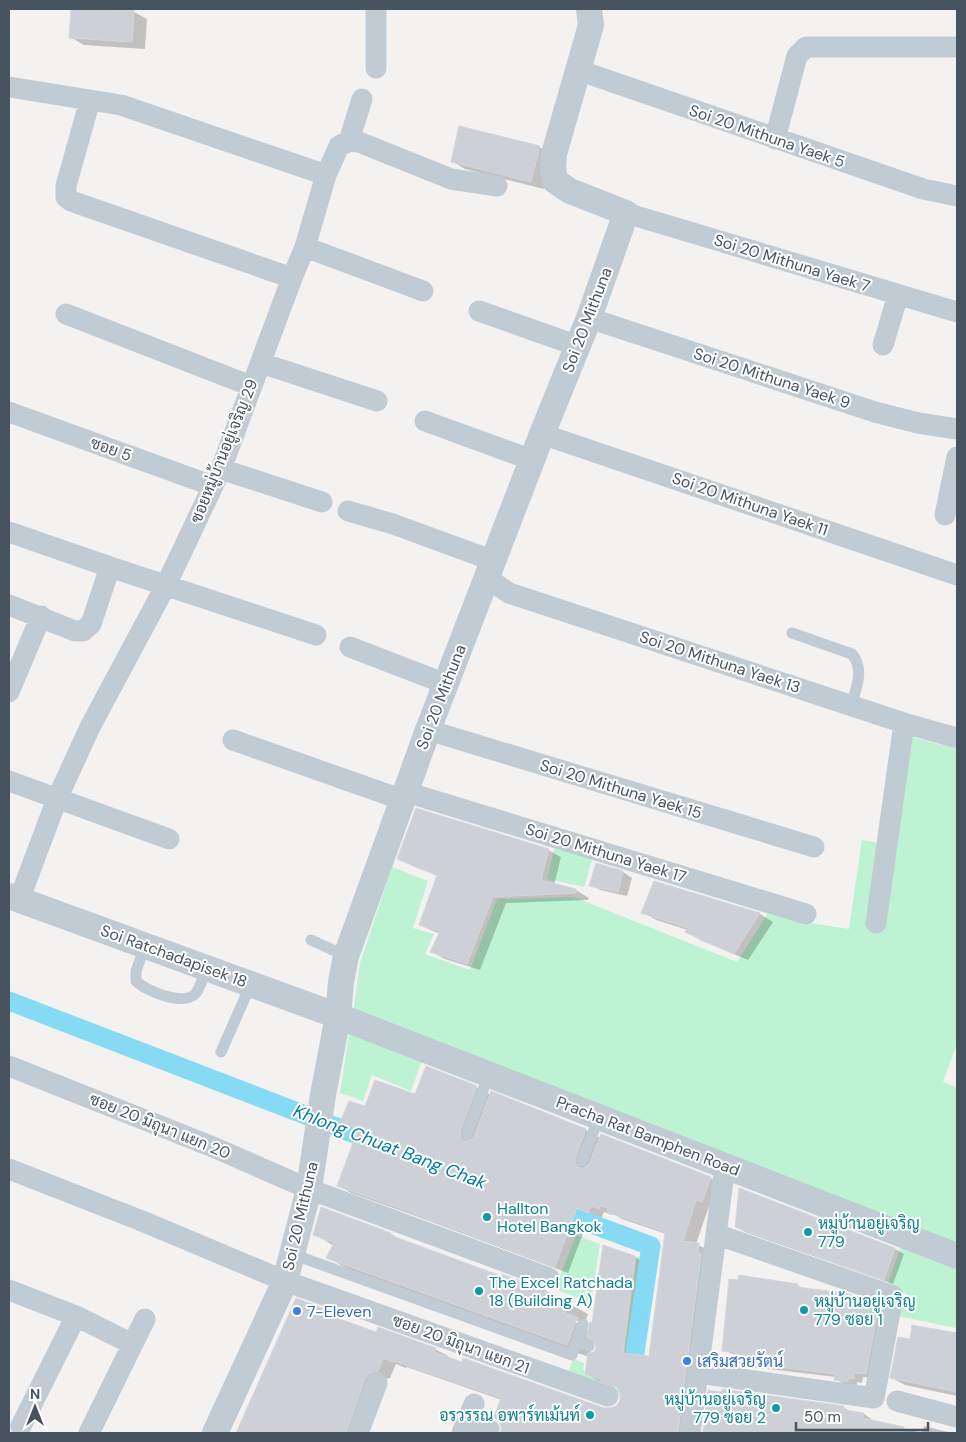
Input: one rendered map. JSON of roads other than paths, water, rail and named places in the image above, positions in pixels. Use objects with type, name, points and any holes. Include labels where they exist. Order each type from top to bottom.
[{"type":"street","points":[[376,9],[376,68]]},
{"type":"street","points":[[589,9],[591,25],[554,154],[553,168],[556,181],[570,191],[626,213]]},
{"type":"street","points":[[775,139],[798,56],[806,47],[957,47]]},
{"type":"street","name":"Soi 20 Mithuna Yaek 5","points":[[578,70],[922,189],[957,196]]},
{"type":"street","points":[[9,87],[121,105],[326,175]]},
{"type":"street","points":[[362,98],[349,141],[359,142],[451,179],[497,186]]},
{"type":"street","points":[[90,100],[66,186],[66,197],[71,201],[292,278]]},
{"type":"street","name":"ซอยหมู่บ้านอยู่เจริญ 29","points":[[14,898],[90,727],[166,585],[217,478],[305,247],[326,175],[339,146],[349,141]]},
{"type":"street","name":"Soi 20 Mithuna Yaek 7","points":[[626,213],[957,312]]},
{"type":"street","name":"Soi 20 Mithuna","points":[[215,1433],[285,1282],[309,1188],[314,1148],[338,1016],[341,982],[346,956],[428,730],[542,434],[589,318],[626,213]]},
{"type":"street","points":[[305,247],[423,291]]},
{"type":"street","points":[[883,345],[898,295]]},
{"type":"street","points":[[479,311],[578,346]]},
{"type":"street","points":[[66,314],[251,386]]},
{"type":"street","name":"Soi 20 Mithuna Yaek 9","points":[[589,318],[875,412],[918,423],[957,429]]},
{"type":"street","points":[[261,363],[377,401]]},
{"type":"street","name":"ซอย 5","points":[[9,412],[217,478],[322,502]]},
{"type":"street","points":[[425,421],[532,460]]},
{"type":"street","name":"Soi 20 Mithuna Yaek 11","points":[[542,434],[957,575]]},
{"type":"street","points":[[945,515],[957,457]]},
{"type":"street","name":"Soi 20 Mithuna Yaek 13","points":[[348,511],[393,524],[490,569],[509,593],[851,706],[957,738]]},
{"type":"street","points":[[9,532],[316,635]]},
{"type":"street","points":[[9,605],[41,616],[74,631],[83,631],[91,624],[110,567]]},
{"type":"street","points":[[9,692],[41,616]]},
{"type":"street","points":[[350,647],[446,684]]},
{"type":"street","points":[[876,923],[904,723]]},
{"type":"street","name":"Soi 20 Mithuna Yaek 15","points":[[428,730],[814,847]]},
{"type":"street","name":"Soi 20 Mithuna Yaek 17","points":[[234,740],[404,796],[806,914]]},
{"type":"street","points":[[9,781],[168,838]]},
{"type":"street","name":"Soi Ratchadapisek 18","points":[[14,898],[338,1016]]},
{"type":"street","name":"Pracha Rat Bamphen Road","points":[[338,1016],[957,1256]]},
{"type":"street","name":"ซอย 20 มิถุนา แยก 20","points":[[9,1066],[213,1147],[309,1188],[548,1278]]},
{"type":"street","points":[[690,1433],[725,1166]]},
{"type":"street","name":"ซอย 20 มิถุนา แยก 21","points":[[12,1176],[142,1221],[285,1282],[608,1396]]},
{"type":"street","points":[[698,1373],[874,1398],[893,1296],[716,1234]]},
{"type":"street","points":[[9,1290],[76,1316],[132,1344]]},
{"type":"street","points":[[21,1426],[76,1316]]},
{"type":"street","points":[[89,1433],[145,1319]]},
{"type":"street","points":[[358,1433],[377,1383]]},
{"type":"street","points":[[897,1401],[957,1417]]},
{"type":"street","points":[[468,1420],[489,1429]]},
{"type":"lane","points":[[792,633],[852,654],[858,662],[858,679],[851,706]]},
{"type":"lane","points":[[311,940],[346,956]]},
{"type":"lane","points":[[145,946],[136,971],[136,981],[142,987],[174,999],[186,999],[196,994],[206,968]]},
{"type":"lane","points":[[221,1052],[251,984]]},
{"type":"lane","points":[[467,1134],[489,1074]]},
{"type":"lane","points":[[582,1161],[599,1117]]},
{"type":"lane","points":[[292,1254],[572,1355],[578,1333],[589,1346]]},
{"type":"waterway","name":"Khlong Chuat Bang Chak","points":[[9,1001],[378,1143]]},
{"type":"waterway","name":"Khlong Chuat Bang Chak","points":[[549,1208],[651,1246],[631,1379]]},
{"type":"place","name":"Hallton Hotel Bangkok","points":[[487,1217]]},
{"type":"place","name":"หมู่บ้านอยู่เจริญ 779","points":[[808,1232]]},
{"type":"place","name":"The Excel Ratchada 18 (Building A)","points":[[479,1291]]},
{"type":"place","name":"หมู่บ้านอยู่เจริญ 779 ซอย 1","points":[[804,1310]]},
{"type":"place","name":"7-Eleven","points":[[297,1311]]},
{"type":"place","name":"เสริมสวยรัตน์","points":[[687,1361]]},
{"type":"place","name":"หมู่บ้านอยู่เจริญ 779 ซอย 2","points":[[776,1408]]},
{"type":"place","name":"อรวรรณ อพาร์ทเม้นท์","points":[[590,1415]]}]
